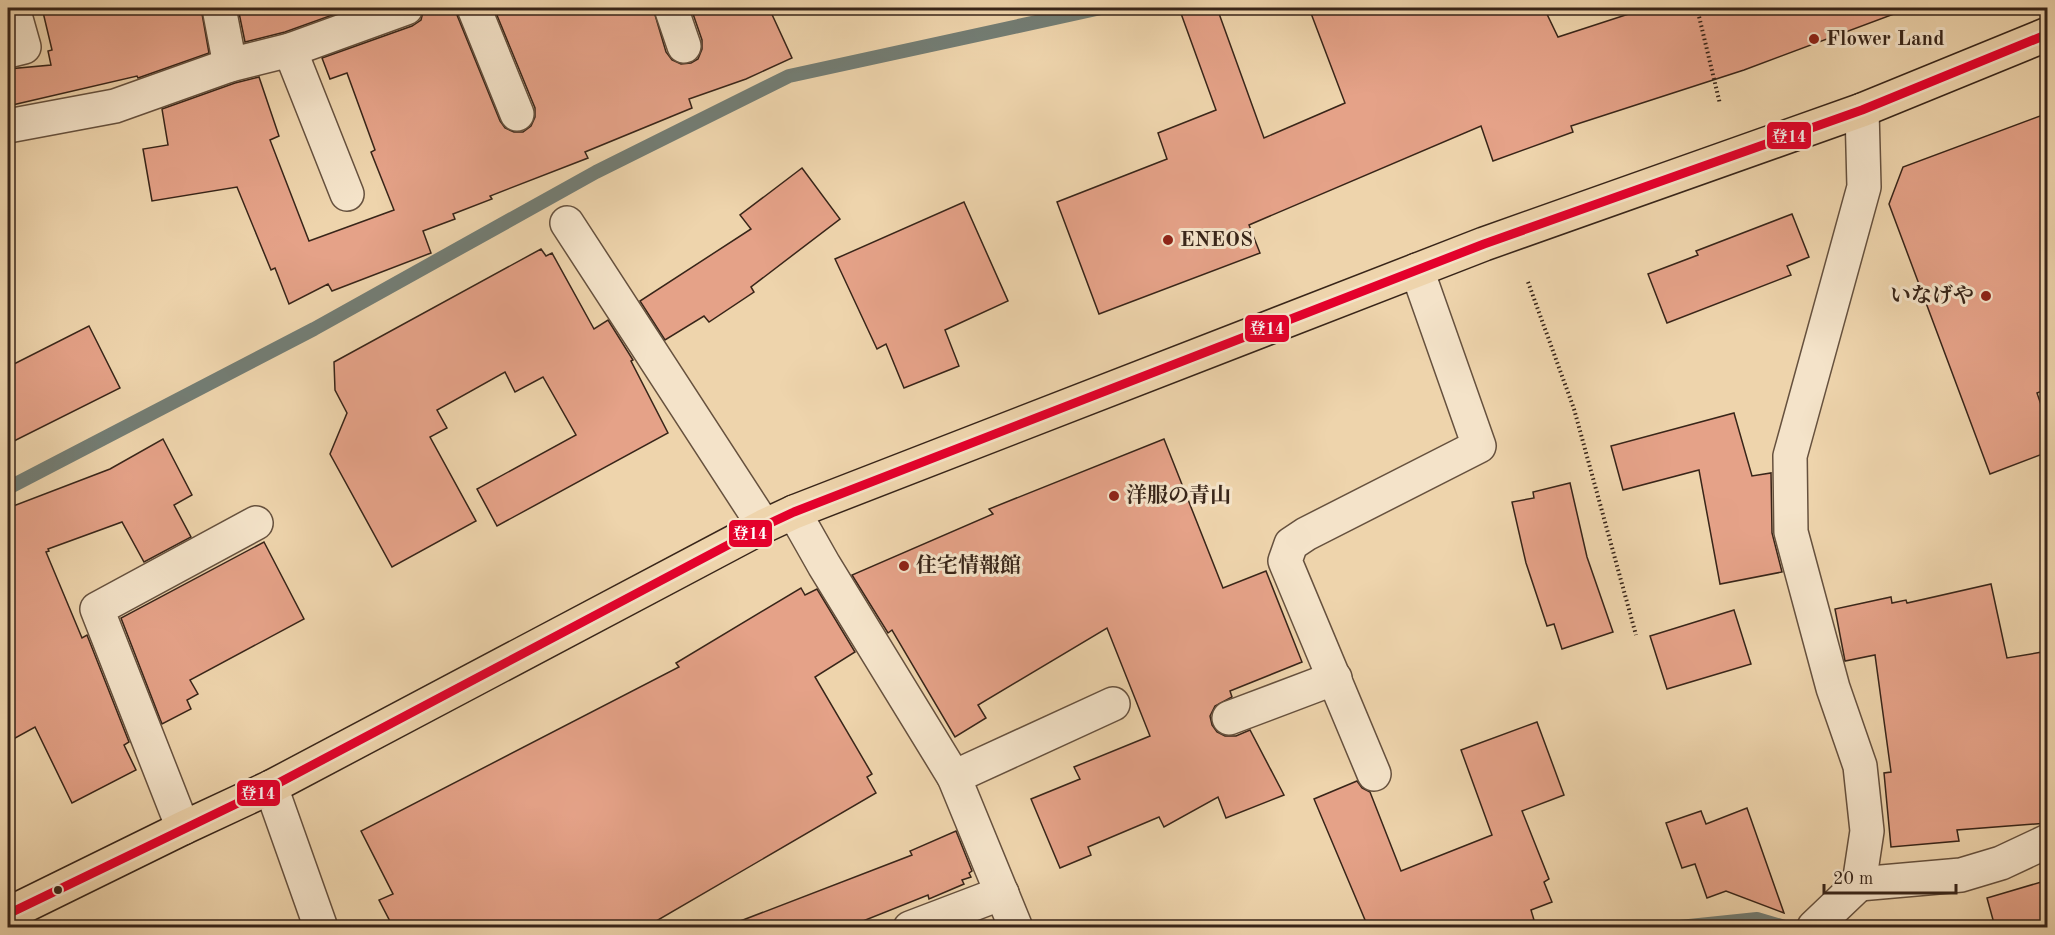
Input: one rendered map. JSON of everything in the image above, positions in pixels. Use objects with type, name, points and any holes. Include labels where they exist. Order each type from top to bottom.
[{"type":"main road","points":[[8,914],[271,787],[794,512],[1507,236],[1863,110],[2048,34]]},
{"type":"street","points":[[8,51],[24,47],[14,8]]},
{"type":"street","points":[[219,8],[230,65]]},
{"type":"street","points":[[8,126],[115,106],[230,65],[290,50],[406,8]]},
{"type":"street","points":[[474,8],[517,114]]},
{"type":"street","points":[[671,8],[684,46]]},
{"type":"street","points":[[290,50],[347,194]]},
{"type":"street","points":[[1814,927],[1859,884],[1867,831],[1860,766],[1833,688],[1791,532],[1790,456],[1864,187],[1863,110]]},
{"type":"street","points":[[567,223],[764,526]]},
{"type":"street","points":[[1374,774],[1285,561],[1291,544],[1306,534],[1479,446],[1418,270]]},
{"type":"street","points":[[794,512],[954,777],[1016,927]]},
{"type":"street","points":[[183,828],[97,609],[256,523]]},
{"type":"street","points":[[1229,718],[1335,678]]},
{"type":"street","points":[[954,777],[1113,704]]},
{"type":"street","points":[[271,787],[321,927]]},
{"type":"street","points":[[1859,884],[1961,874],[2001,863],[2048,842]]},
{"type":"street","points":[[910,927],[1002,893]]},
{"type":"path","points":[[1696,8],[1720,104]]},
{"type":"path","points":[[1528,282],[1574,409],[1636,635]]},
{"type":"building","points":[[42,8],[201,8],[209,53],[138,78],[137,76],[8,106],[8,69],[51,65],[48,51],[52,50]]},
{"type":"building","points":[[238,8],[352,8],[285,32],[245,42]]},
{"type":"building","points":[[424,8],[456,8],[500,121],[505,128],[514,132],[523,132],[531,126],[535,117],[535,108],[494,8],[653,8],[666,52],[672,60],[681,64],[691,63],[698,59],[702,49],[702,40],[691,8],[769,8],[792,58],[746,79],[689,99],[692,108],[585,152],[588,158],[490,196],[492,199],[453,214],[455,219],[423,231],[431,253],[332,291],[328,284],[289,304],[275,268],[271,270],[237,187],[152,201],[143,149],[168,145],[162,109],[235,83],[259,77],[279,136],[270,140],[309,241],[394,210],[371,152],[375,150],[347,73],[330,79],[322,58],[412,26],[421,20]]},
{"type":"building","points":[[1179,8],[1217,8],[1264,138],[1345,103],[1309,8],[1544,8],[1558,37],[1647,8],[1902,8],[1902,11],[1744,70],[1571,126],[1573,132],[1493,161],[1481,126],[1249,225],[1260,253],[1099,314],[1057,202],[1167,159],[1158,133],[1216,110]]},
{"type":"building","name":"いなげや","points":[[2048,113],[2048,389],[2037,393],[2048,425],[2048,452],[1990,474],[1889,204],[1903,167]]},
{"type":"building","points":[[802,168],[840,219],[751,287],[754,292],[709,322],[704,316],[665,340],[640,301],[751,229],[740,215]]},
{"type":"building","points":[[964,202],[1008,301],[945,330],[959,366],[904,388],[886,344],[877,349],[835,259]]},
{"type":"building","points":[[1792,214],[1809,257],[1787,266],[1791,275],[1667,323],[1648,274],[1698,255],[1696,251]]},
{"type":"building","points":[[541,249],[546,256],[552,253],[594,329],[608,320],[633,360],[631,361],[668,433],[497,526],[477,489],[576,435],[543,377],[515,392],[505,372],[437,410],[447,428],[430,437],[476,521],[392,567],[330,454],[347,413],[335,390],[334,362]]},
{"type":"building","points":[[89,326],[120,388],[8,444],[8,367]]},
{"type":"building","points":[[1734,413],[1752,476],[1771,473],[1772,533],[1782,572],[1720,584],[1699,470],[1623,490],[1611,446]]},
{"type":"building","points":[[163,439],[192,495],[174,505],[191,537],[144,562],[122,522],[48,549],[49,551],[46,552],[82,638],[87,635],[129,742],[124,745],[136,770],[72,803],[35,727],[8,742],[8,508],[110,469]]},
{"type":"building","points":[[1164,439],[1223,588],[1266,571],[1302,662],[1230,691],[1232,697],[1215,706],[1210,716],[1217,732],[1225,736],[1236,736],[1250,730],[1284,795],[1226,818],[1218,797],[1164,827],[1159,817],[1088,847],[1091,855],[1060,868],[1031,799],[1080,779],[1074,767],[1150,736],[1107,628],[978,705],[986,718],[955,737],[892,630],[888,633],[852,575],[993,514],[989,509]]},
{"type":"building","points":[[1570,483],[1587,557],[1613,632],[1562,649],[1554,624],[1547,626],[1526,563],[1512,502],[1534,498],[1533,492]]},
{"type":"building","points":[[264,542],[304,619],[190,680],[198,694],[187,700],[191,709],[162,724],[121,618]]},
{"type":"building","points":[[1991,584],[2007,658],[2048,651],[2048,823],[1957,830],[1959,841],[1891,847],[1884,773],[1891,772],[1875,655],[1845,661],[1835,609],[1891,597],[1892,603],[1906,600],[1907,603]]},
{"type":"building","points":[[801,588],[805,595],[817,589],[855,652],[815,677],[872,774],[867,777],[876,793],[646,927],[393,927],[379,900],[393,894],[361,831],[679,667],[676,663]]},
{"type":"building","points":[[1734,610],[1751,664],[1667,689],[1650,636]]},
{"type":"building","points":[[1537,722],[1564,795],[1522,811],[1549,879],[1544,882],[1552,902],[1531,910],[1534,920],[1517,927],[1368,927],[1314,799],[1357,781],[1362,788],[1370,792],[1401,871],[1492,835],[1461,750]]},
{"type":"building","points":[[1747,808],[1784,913],[1726,891],[1707,898],[1695,864],[1682,868],[1666,823],[1701,811],[1706,824]]},
{"type":"building","points":[[956,831],[972,871],[969,873],[971,877],[962,880],[964,884],[929,899],[928,895],[848,927],[731,927],[730,925],[912,855],[910,851]]},
{"type":"building","points":[[2048,880],[2048,927],[1995,927],[1987,898]]},
{"type":"waterway","points":[[8,488],[314,329],[596,172],[789,76],[1101,8]]},
{"type":"waterway","points":[[1670,928],[1757,919],[1788,928]]},
{"type":"transit line","name":"登14","points":[[8,914],[271,787],[794,512],[1484,244],[1862,110],[2048,34]]},
{"type":"place","name":"Flower Land","points":[[1814,39]]},
{"type":"place","name":"ENEOS","points":[[1168,240]]},
{"type":"place","name":"いなげや","points":[[1986,296]]},
{"type":"place","name":"洋服の青山","points":[[1114,496]]},
{"type":"place","name":"住宅情報館","points":[[904,566]]}]
